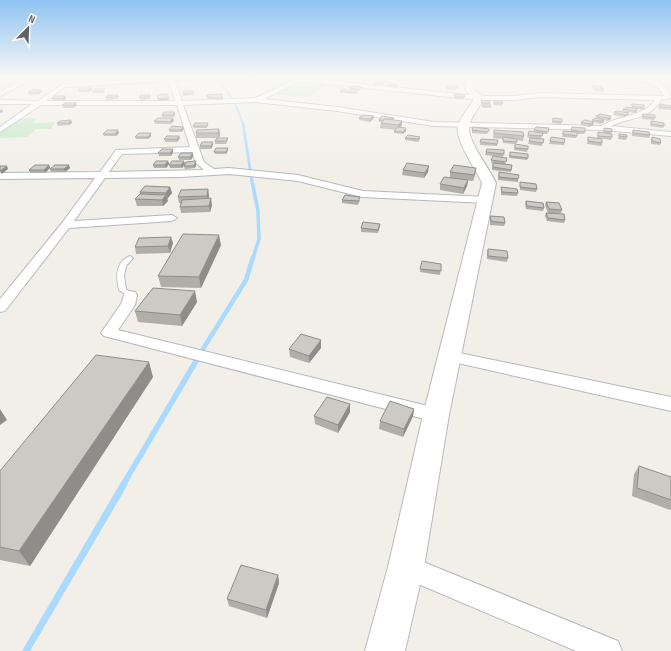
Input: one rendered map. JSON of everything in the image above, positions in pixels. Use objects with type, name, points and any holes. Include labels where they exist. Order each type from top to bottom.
[{"type":"street","points":[[0,130],[30,108]]},
{"type":"street","points":[[181,108],[200,164],[209,169],[209,172]]},
{"type":"street","points":[[330,108],[434,124],[464,126],[603,128],[671,134]]},
{"type":"street","points":[[385,651],[406,567],[436,415],[489,183],[486,173],[465,137],[464,126],[471,108]]},
{"type":"street","points":[[603,128],[620,120],[649,112],[652,108]]},
{"type":"street","points":[[610,117],[620,120]]},
{"type":"street","points":[[1,306],[66,225],[119,152],[195,149]]},
{"type":"street","points":[[0,176],[244,172],[323,182],[362,194],[486,200]]},
{"type":"street","points":[[66,225],[172,218]]},
{"type":"street","points":[[130,295],[128,305],[117,318],[109,333],[436,415]]},
{"type":"street","points":[[450,356],[671,404]]},
{"type":"street","points":[[406,567],[608,651]]},
{"type":"lane","points":[[130,258],[123,265],[120,278],[123,290],[130,295]]},
{"type":"green space","points":[[37,118],[34,123],[55,122],[51,129],[36,129],[27,137],[0,138],[0,133],[19,119]]},
{"type":"building","points":[[635,108],[638,109],[635,111],[623,109]]},
{"type":"building","points":[[164,112],[175,112],[173,115],[162,115]]},
{"type":"building","points":[[614,112],[629,113],[625,115]]},
{"type":"building","points":[[600,114],[611,116],[608,118],[596,116]]},
{"type":"building","points":[[643,114],[655,115],[655,118],[642,116]]},
{"type":"building","points":[[363,115],[374,116],[370,119],[359,118]]},
{"type":"building","points":[[382,116],[394,118],[379,120]]},
{"type":"building","points":[[158,118],[173,118],[170,122],[154,121]]},
{"type":"building","points":[[553,118],[562,119],[562,122],[553,121]]},
{"type":"building","points":[[596,118],[604,120],[592,120]]},
{"type":"building","points":[[385,119],[402,121],[398,125],[381,123]]},
{"type":"building","points":[[71,120],[68,123],[57,123],[60,121]]},
{"type":"building","points":[[585,120],[594,122],[590,124],[581,122]]},
{"type":"building","points":[[651,121],[664,123],[664,126],[651,124]]},
{"type":"building","points":[[195,123],[208,123],[207,126],[193,126]]},
{"type":"building","points":[[172,126],[183,127],[181,130],[169,130]]},
{"type":"building","points":[[398,127],[406,128],[403,132],[394,131]]},
{"type":"building","points":[[473,127],[489,129],[488,132],[472,130]]},
{"type":"building","points":[[536,127],[549,128],[548,132],[534,130]]},
{"type":"building","points":[[572,127],[585,128],[585,132],[571,130]]},
{"type":"building","points":[[604,128],[612,129],[612,132],[604,131]]},
{"type":"building","points":[[219,129],[218,133],[196,133],[197,130]]},
{"type":"building","points":[[107,130],[118,130],[115,134],[103,134]]},
{"type":"building","points":[[494,130],[523,132],[524,136],[494,133]]},
{"type":"building","points":[[633,130],[649,132],[650,135],[633,133]]},
{"type":"building","points":[[529,131],[543,133],[542,136],[528,135]]},
{"type":"building","points":[[563,131],[577,132],[577,136],[563,134]]},
{"type":"building","points":[[598,132],[612,134],[612,137],[598,136]]},
{"type":"building","points":[[139,133],[151,133],[148,137],[135,137]]},
{"type":"building","points":[[619,134],[627,135],[627,137],[619,136]]},
{"type":"building","points":[[408,135],[420,137],[418,139],[405,138]]},
{"type":"building","points":[[167,136],[179,136],[177,139],[164,139]]},
{"type":"building","points":[[503,137],[517,139],[517,142],[503,141]]},
{"type":"building","points":[[551,137],[565,139],[564,143],[550,141]]},
{"type":"building","points":[[588,137],[602,139],[602,143],[588,141]]},
{"type":"building","points":[[652,137],[660,139],[661,143],[652,141]]},
{"type":"building","points":[[217,138],[228,138],[226,141],[215,141]]},
{"type":"building","points":[[530,138],[544,139],[543,143],[529,141]]},
{"type":"building","points":[[481,139],[498,140],[497,144],[480,142]]},
{"type":"building","points":[[202,142],[213,142],[211,146],[200,146]]},
{"type":"building","points":[[515,144],[528,146],[528,149],[515,148]]},
{"type":"building","points":[[216,148],[228,148],[226,152],[214,152]]},
{"type":"building","points":[[162,149],[173,149],[170,153],[158,153]]},
{"type":"building","points":[[487,149],[504,150],[504,154],[486,152]]},
{"type":"building","points":[[510,152],[528,154],[528,158],[510,156]]},
{"type":"building","points":[[181,153],[193,153],[190,157],[178,157]]},
{"type":"building","points":[[493,156],[507,158],[506,162],[491,160]]},
{"type":"building","points":[[156,161],[168,161],[165,165],[153,165]]},
{"type":"building","points":[[172,161],[184,161],[181,165],[169,165]]},
{"type":"building","points":[[196,161],[194,166],[184,166],[186,162]]},
{"type":"building","points":[[407,163],[429,166],[425,173],[403,170]]},
{"type":"building","points":[[493,163],[512,165],[511,170],[493,167]]},
{"type":"building","points":[[35,165],[49,165],[44,170],[29,170]]},
{"type":"building","points":[[55,165],[69,165],[64,169],[50,169]]},
{"type":"building","points":[[454,165],[476,168],[474,175],[450,172]]},
{"type":"building","points":[[0,166],[7,166],[0,171]]},
{"type":"building","points":[[499,172],[519,175],[518,179],[499,177]]},
{"type":"building","points":[[444,177],[468,180],[464,188],[440,184]]},
{"type":"building","points":[[520,182],[536,184],[537,189],[520,187]]},
{"type":"building","points":[[145,186],[170,187],[166,193],[140,192]]},
{"type":"building","points":[[501,187],[517,189],[518,193],[502,192]]},
{"type":"building","points":[[208,189],[207,196],[178,197],[181,190]]},
{"type":"building","points":[[140,194],[166,195],[162,200],[135,199]]},
{"type":"building","points":[[345,195],[360,197],[358,201],[342,200]]},
{"type":"building","points":[[211,198],[209,206],[180,207],[182,200]]},
{"type":"building","points":[[526,201],[543,203],[544,208],[527,206]]},
{"type":"building","points":[[546,202],[559,203],[562,210],[549,209]]},
{"type":"building","points":[[546,213],[564,214],[565,220],[548,218]]},
{"type":"building","points":[[490,216],[504,217],[505,223],[491,221]]},
{"type":"building","points":[[363,222],[380,224],[378,230],[361,228]]},
{"type":"building","points":[[183,234],[219,235],[199,277],[158,276]]},
{"type":"building","points":[[171,237],[168,246],[135,247],[139,238]]},
{"type":"building","points":[[488,249],[507,251],[508,258],[488,256]]},
{"type":"building","points":[[422,261],[441,264],[441,271],[420,269]]},
{"type":"building","points":[[153,288],[195,291],[180,315],[135,311]]},
{"type":"building","points":[[301,334],[321,340],[309,356],[289,349]]},
{"type":"building","points":[[96,355],[149,362],[19,551],[0,547],[0,471]]},
{"type":"building","points":[[327,397],[350,404],[338,425],[314,416]]},
{"type":"building","points":[[390,401],[414,409],[404,429],[380,421]]},
{"type":"building","points":[[639,466],[671,477],[671,500],[637,488]]},
{"type":"building","points":[[241,565],[278,575],[266,610],[227,599]]},
{"type":"waterway","points":[[237,108],[243,124]]},
{"type":"waterway","points":[[243,123],[252,182]]},
{"type":"waterway","points":[[252,181],[258,211],[259,239],[253,258]]},
{"type":"waterway","points":[[198,357],[246,280],[253,257]]},
{"type":"waterway","points":[[123,485],[199,356]]},
{"type":"waterway","points":[[26,651],[124,484]]}]
